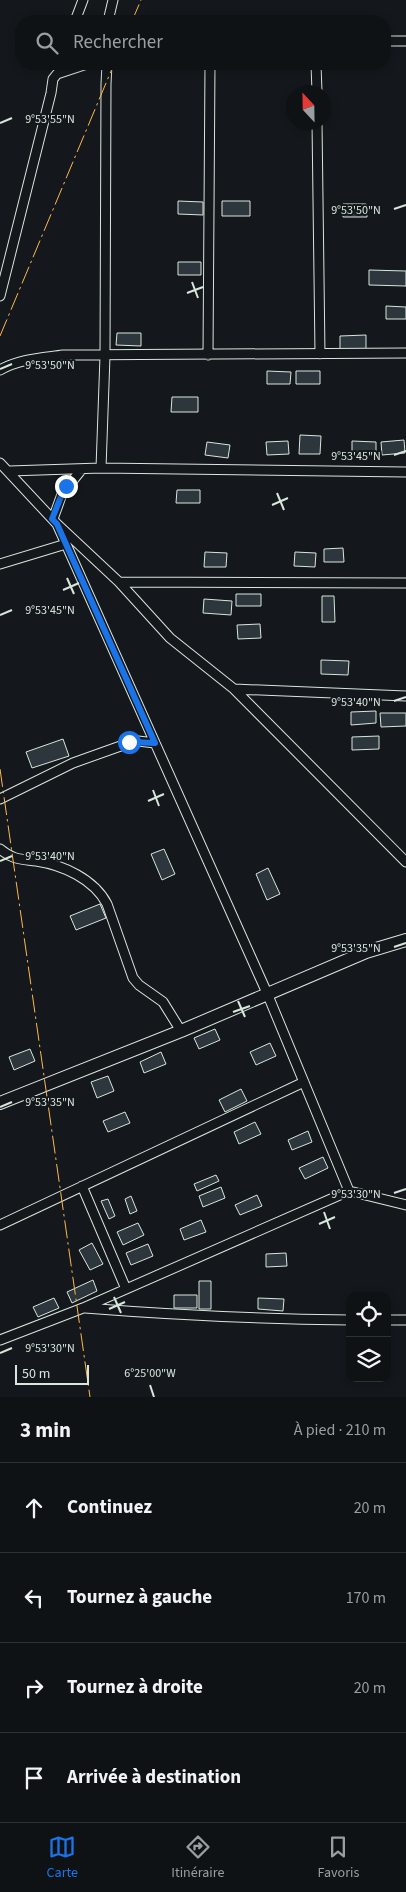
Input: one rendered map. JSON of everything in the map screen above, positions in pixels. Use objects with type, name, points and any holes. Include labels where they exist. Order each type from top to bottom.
[{"type":"main road","points":[[0,1102],[181,1030],[366,952],[405,941]]},
{"type":"street","points":[[77,15],[83,0]]},
{"type":"street","points":[[109,15],[113,0]]},
{"type":"street","points":[[391,41],[406,41]]},
{"type":"street","points":[[0,296],[53,79],[59,70]]},
{"type":"street","points":[[57,74],[69,70]]},
{"type":"street","points":[[101,468],[105,356],[107,70]]},
{"type":"street","points":[[208,355],[210,70]]},
{"type":"street","points":[[316,70],[317,85]]},
{"type":"street","points":[[317,130],[320,354]]},
{"type":"street","points":[[0,370],[29,359],[64,355],[406,353]]},
{"type":"street","points":[[0,463],[55,522],[119,582],[170,638],[234,689],[406,862]]},
{"type":"street","points":[[9,471],[101,468],[406,472]]},
{"type":"street","points":[[82,469],[62,494],[55,522],[267,993],[349,1191]]},
{"type":"street","points":[[0,564],[66,544]]},
{"type":"street","points":[[119,582],[406,583]]},
{"type":"street","points":[[234,689],[406,696]]},
{"type":"street","points":[[0,799],[73,763],[129,742],[155,743]]},
{"type":"street","points":[[0,849],[10,857],[24,861],[36,861],[66,869],[102,894],[133,978],[139,985],[164,1002],[181,1030]]},
{"type":"street","points":[[0,1225],[304,1082]]},
{"type":"street","points":[[82,1186],[126,1289]]},
{"type":"street","points":[[0,1340],[83,1308],[349,1191],[406,1205]]},
{"type":"street","points":[[83,1308],[252,1319],[346,1320]]},
{"type":"street","points":[[391,1320],[406,1320]]},
{"type":"building","points":[[178,201],[203,202],[203,215],[178,214]]},
{"type":"building","points":[[222,201],[250,201],[250,216],[222,216]]},
{"type":"building","points":[[343,204],[366,204],[367,217],[343,217]]},
{"type":"building","points":[[178,262],[201,262],[201,275],[178,275]]},
{"type":"building","points":[[369,270],[406,271],[406,286],[369,285]]},
{"type":"building","points":[[386,306],[406,307],[406,319],[386,319]]},
{"type":"building","points":[[117,333],[141,333],[141,346],[116,345]]},
{"type":"building","points":[[366,335],[366,350],[340,350],[340,336]]},
{"type":"building","points":[[267,371],[291,372],[290,384],[267,384]]},
{"type":"building","points":[[296,371],[320,371],[320,384],[296,384]]},
{"type":"building","points":[[172,397],[198,397],[198,412],[171,412]]},
{"type":"building","points":[[300,435],[321,436],[320,454],[299,454]]},
{"type":"building","points":[[404,440],[405,453],[382,455],[381,442]]},
{"type":"building","points":[[288,441],[289,454],[267,455],[266,442]]},
{"type":"building","points":[[352,441],[376,442],[376,455],[352,454]]},
{"type":"building","points":[[207,442],[230,445],[228,458],[205,455]]},
{"type":"building","points":[[177,490],[200,490],[200,503],[176,503]]},
{"type":"building","points":[[343,548],[344,562],[324,562],[324,549]]},
{"type":"building","points":[[205,552],[227,553],[226,567],[204,567]]},
{"type":"building","points":[[295,552],[316,553],[315,567],[294,566]]},
{"type":"building","points":[[236,594],[261,594],[261,606],[236,606]]},
{"type":"building","points":[[322,596],[334,596],[335,622],[322,622]]},
{"type":"building","points":[[204,599],[232,601],[231,615],[203,613]]},
{"type":"building","points":[[260,624],[261,638],[238,639],[237,625]]},
{"type":"building","points":[[321,660],[349,661],[348,675],[321,674]]},
{"type":"building","points":[[376,711],[376,723],[351,725],[351,712]]},
{"type":"building","points":[[380,713],[406,713],[406,726],[381,727]]},
{"type":"building","points":[[379,736],[379,749],[352,750],[352,737]]},
{"type":"building","points":[[63,739],[69,756],[32,768],[26,752]]},
{"type":"building","points":[[164,849],[175,874],[162,880],[151,854]]},
{"type":"building","points":[[268,868],[280,894],[267,900],[256,874]]},
{"type":"building","points":[[100,904],[106,918],[76,930],[70,916]]},
{"type":"building","points":[[215,1029],[220,1040],[199,1049],[194,1038]]},
{"type":"building","points":[[270,1043],[276,1056],[256,1065],[250,1052]]},
{"type":"building","points":[[30,1049],[35,1061],[14,1070],[9,1057]]},
{"type":"building","points":[[161,1052],[166,1064],[144,1073],[140,1062]]},
{"type":"building","points":[[108,1076],[114,1091],[97,1098],[91,1082]]},
{"type":"building","points":[[241,1089],[247,1101],[225,1112],[219,1100]]},
{"type":"building","points":[[125,1112],[130,1123],[108,1132],[103,1121]]},
{"type":"building","points":[[255,1122],[261,1134],[239,1144],[234,1132]]},
{"type":"building","points":[[308,1131],[312,1142],[292,1150],[288,1140]]},
{"type":"building","points":[[323,1157],[328,1168],[305,1179],[299,1168]]},
{"type":"building","points":[[216,1175],[219,1181],[197,1191],[194,1184]]},
{"type":"building","points":[[221,1187],[225,1198],[203,1207],[199,1196]]},
{"type":"building","points":[[257,1195],[262,1206],[240,1215],[235,1205]]},
{"type":"building","points":[[131,1196],[137,1211],[130,1214],[125,1199]]},
{"type":"building","points":[[108,1199],[115,1216],[109,1219],[101,1201]]},
{"type":"building","points":[[201,1220],[206,1232],[184,1240],[180,1229]]},
{"type":"building","points":[[138,1223],[144,1235],[123,1245],[117,1232]]},
{"type":"building","points":[[92,1243],[103,1264],[90,1270],[79,1250]]},
{"type":"building","points":[[148,1244],[153,1256],[131,1265],[126,1253]]},
{"type":"building","points":[[286,1253],[287,1266],[266,1267],[266,1254]]},
{"type":"building","points":[[93,1280],[97,1291],[72,1303],[67,1292]]},
{"type":"building","points":[[199,1281],[211,1281],[211,1309],[199,1309]]},
{"type":"building","points":[[174,1295],[197,1295],[197,1308],[174,1308]]},
{"type":"building","points":[[54,1298],[59,1308],[38,1317],[33,1307]]},
{"type":"building","points":[[258,1298],[284,1299],[283,1311],[258,1309]]},
{"type":"power","points":[[135,15],[141,0]]},
{"type":"power","points":[[0,336],[111,70]]},
{"type":"power","points":[[0,769],[90,1397]]},
{"type":"route","points":[[66,486],[52,519],[57,524],[155,743],[129,742]]}]
